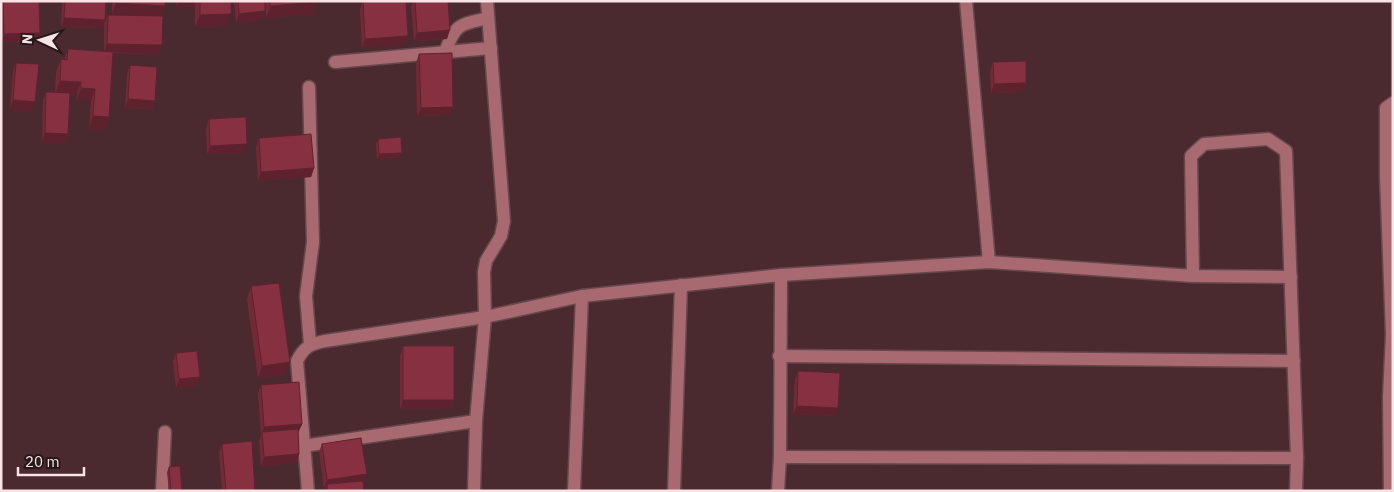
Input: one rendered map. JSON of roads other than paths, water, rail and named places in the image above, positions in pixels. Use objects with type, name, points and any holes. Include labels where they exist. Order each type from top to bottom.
[{"type":"street","points":[[474,491],[476,421],[485,317],[484,272],[486,261],[501,236],[504,221],[487,1]]},
{"type":"street","points":[[966,1],[989,262]]},
{"type":"street","points":[[445,52],[452,34],[459,25],[488,18]]},
{"type":"street","points":[[335,62],[491,48]]},
{"type":"street","points":[[309,87],[313,242],[306,296],[310,344]]},
{"type":"street","points":[[1390,491],[1392,334],[1390,177],[1386,108],[1393,103]]},
{"type":"street","points":[[1192,276],[1191,156],[1204,144],[1268,139],[1286,152],[1297,458],[1296,491]]},
{"type":"street","points":[[308,491],[297,361],[302,351],[310,344],[485,317],[582,296],[780,275],[989,262],[1192,276],[1291,277]]},
{"type":"street","points":[[778,491],[780,457],[780,275]]},
{"type":"street","points":[[674,491],[681,285]]},
{"type":"street","points":[[574,491],[582,296]]},
{"type":"street","points":[[779,356],[1294,361]]},
{"type":"street","points":[[303,446],[476,421]]},
{"type":"street","points":[[162,491],[165,432]]},
{"type":"street","points":[[780,457],[1297,458]]}]
